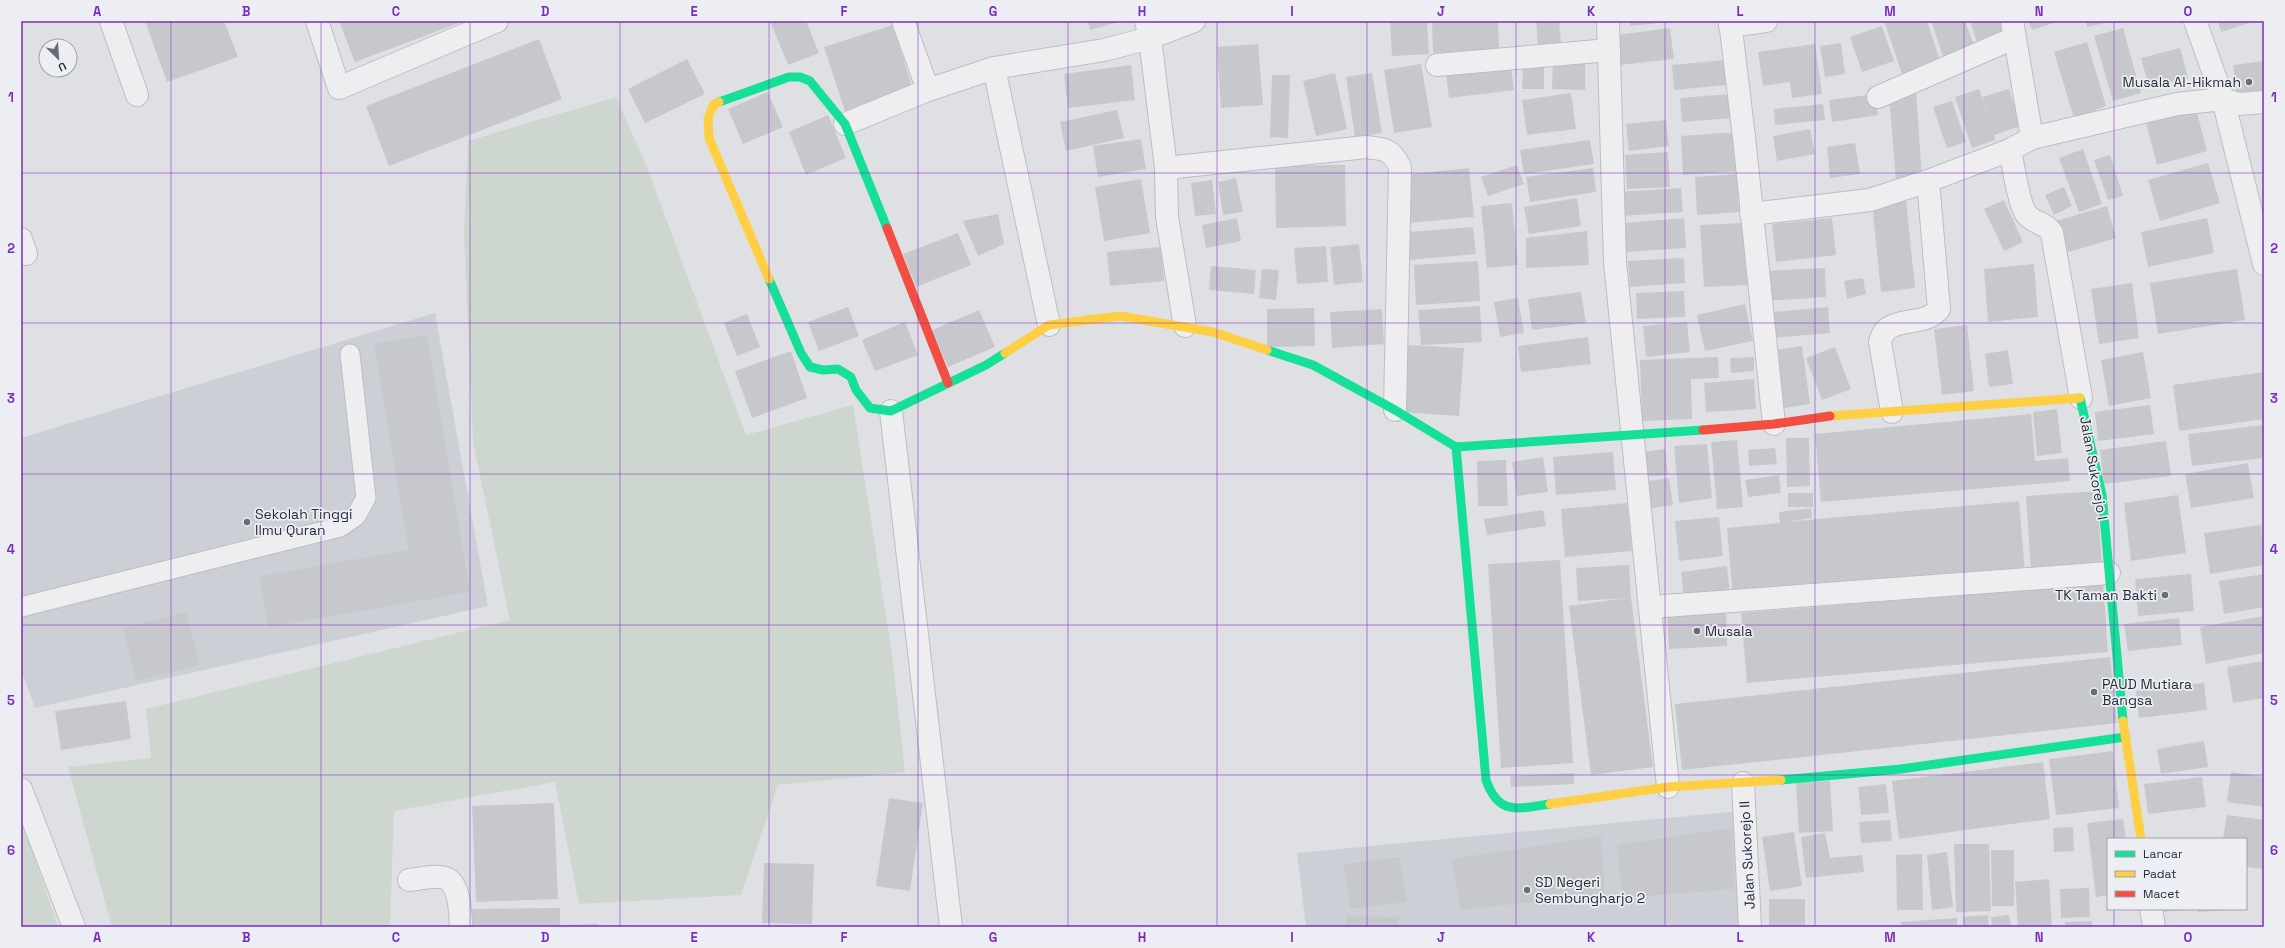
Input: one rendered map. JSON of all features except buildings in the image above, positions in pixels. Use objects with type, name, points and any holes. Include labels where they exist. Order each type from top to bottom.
[{"type":"street","points":[[111,21],[137,94]]},
{"type":"street","points":[[317,21],[339,88],[491,22]]},
{"type":"street","points":[[903,21],[928,90]]},
{"type":"street","points":[[845,124],[928,90],[994,68],[1104,50],[1148,30],[1194,21]]},
{"type":"street","points":[[1608,21],[1615,262],[1631,436],[1651,607],[1668,787]]},
{"type":"street","points":[[1766,21],[1730,23],[1744,137],[1774,424]]},
{"type":"street","points":[[2195,21],[2223,99],[2264,264]]},
{"type":"street","points":[[1148,30],[1166,168],[1167,216],[1185,326]]},
{"type":"street","points":[[1878,97],[2013,30],[2032,138]]},
{"type":"street","points":[[1437,64],[1609,50]]},
{"type":"street","points":[[994,68],[1049,326]]},
{"type":"street","points":[[948,383],[845,124],[810,81],[800,77],[789,77],[714,104],[708,118],[709,138],[800,353],[810,367],[823,370],[838,369],[851,377],[856,390],[870,408],[891,411],[986,365],[1049,326],[1120,316],[1213,332],[1313,365],[1395,410],[1456,447],[1631,436],[1774,424],[1815,417],[2073,399],[2052,233],[2048,228],[2030,218],[2022,208],[2010,150]]},
{"type":"street","points":[[1751,214],[1870,200],[1928,181],[2010,150],[2032,138],[2177,104],[2223,99],[2243,104],[2264,102]]},
{"type":"street","points":[[1166,168],[1366,147],[1384,148],[1394,155],[1400,167],[1395,410]]},
{"type":"street","points":[[1892,412],[1880,342],[1882,334],[1887,328],[1898,324],[1927,319],[1939,309],[1928,181]]},
{"type":"street","name":"Jalan Sukorejo I","points":[[2073,399],[2102,495],[2125,737],[2140,838]]},
{"type":"street","points":[[891,411],[951,927]]},
{"type":"street","points":[[1456,447],[1486,780],[1494,800],[1500,805],[1512,809],[1668,787],[1743,783],[1901,769],[2125,737]]},
{"type":"street","points":[[1651,607],[2109,573]]},
{"type":"street","name":"Jalan Sukorejo II","points":[[1743,783],[1750,927]]},
{"type":"street","points":[[21,789],[74,927]]},
{"type":"street","points":[[409,880],[442,876],[453,884],[458,895],[461,927]]},
{"type":"street","points":[[2152,910],[2154,927]]},
{"type":"lane","points":[[21,607],[340,527],[356,516],[366,498],[350,354]]},
{"type":"shaded area","points":[[616,97],[647,167],[746,435],[853,405],[892,654],[905,772],[778,785],[741,895],[579,904],[555,782],[394,811],[390,927],[112,927],[68,767],[151,758],[146,709],[510,620],[473,442],[464,233],[468,141]]},
{"type":"shaded area","name":"Sekolah Tinggi Ilmu Quran","points":[[435,313],[488,606],[35,708],[21,669],[21,438]]},
{"type":"shaded area","name":"SD Negeri Sembungharjo 2","points":[[1741,811],[1756,927],[1306,927],[1297,853]]},
{"type":"shaded area","points":[[21,817],[58,927],[21,927]]},
{"type":"traffic: fast","points":[[719,102],[789,77],[800,77],[810,81],[845,124],[887,228]]},
{"type":"traffic: fast","points":[[769,279],[801,353],[810,367],[823,370],[838,369],[851,377],[856,390],[870,408],[891,411],[986,365],[1005,353]]},
{"type":"traffic: fast","points":[[1267,350],[1313,365],[1395,410],[1456,447],[1703,430]]},
{"type":"traffic: fast","points":[[2080,398],[2102,495],[2123,721]]},
{"type":"traffic: fast","points":[[1456,447],[1486,780],[1491,792],[1497,800],[1504,805],[1520,808],[1550,804]]},
{"type":"traffic: fast","points":[[1781,780],[1901,769],[2125,737]]},
{"type":"traffic: slow","points":[[719,102],[714,104],[708,118],[709,138],[769,279]]},
{"type":"traffic: slow","points":[[1005,353],[1049,325],[1120,316],[1213,332],[1267,350]]},
{"type":"traffic: slow","points":[[1830,416],[2080,398]]},
{"type":"traffic: slow","points":[[2123,721],[2141,838]]},
{"type":"traffic: slow","points":[[1550,804],[1668,787],[1781,780]]},
{"type":"traffic: jam","points":[[887,228],[948,383]]},
{"type":"traffic: jam","points":[[1703,430],[1774,424],[1830,416]]},
{"type":"place","name":"Musala Al-Hikmah","points":[[2249,82]]},
{"type":"place","name":"Sekolah Tinggi Ilmu Quran","points":[[247,522]]},
{"type":"place","name":"TK Taman Bakti","points":[[2165,595]]},
{"type":"place","name":"Musala","points":[[1697,631]]},
{"type":"place","name":"PAUD Mutiara Bangsa","points":[[2094,692]]},
{"type":"place","name":"SD Negeri Sembungharjo 2","points":[[1527,890]]}]
